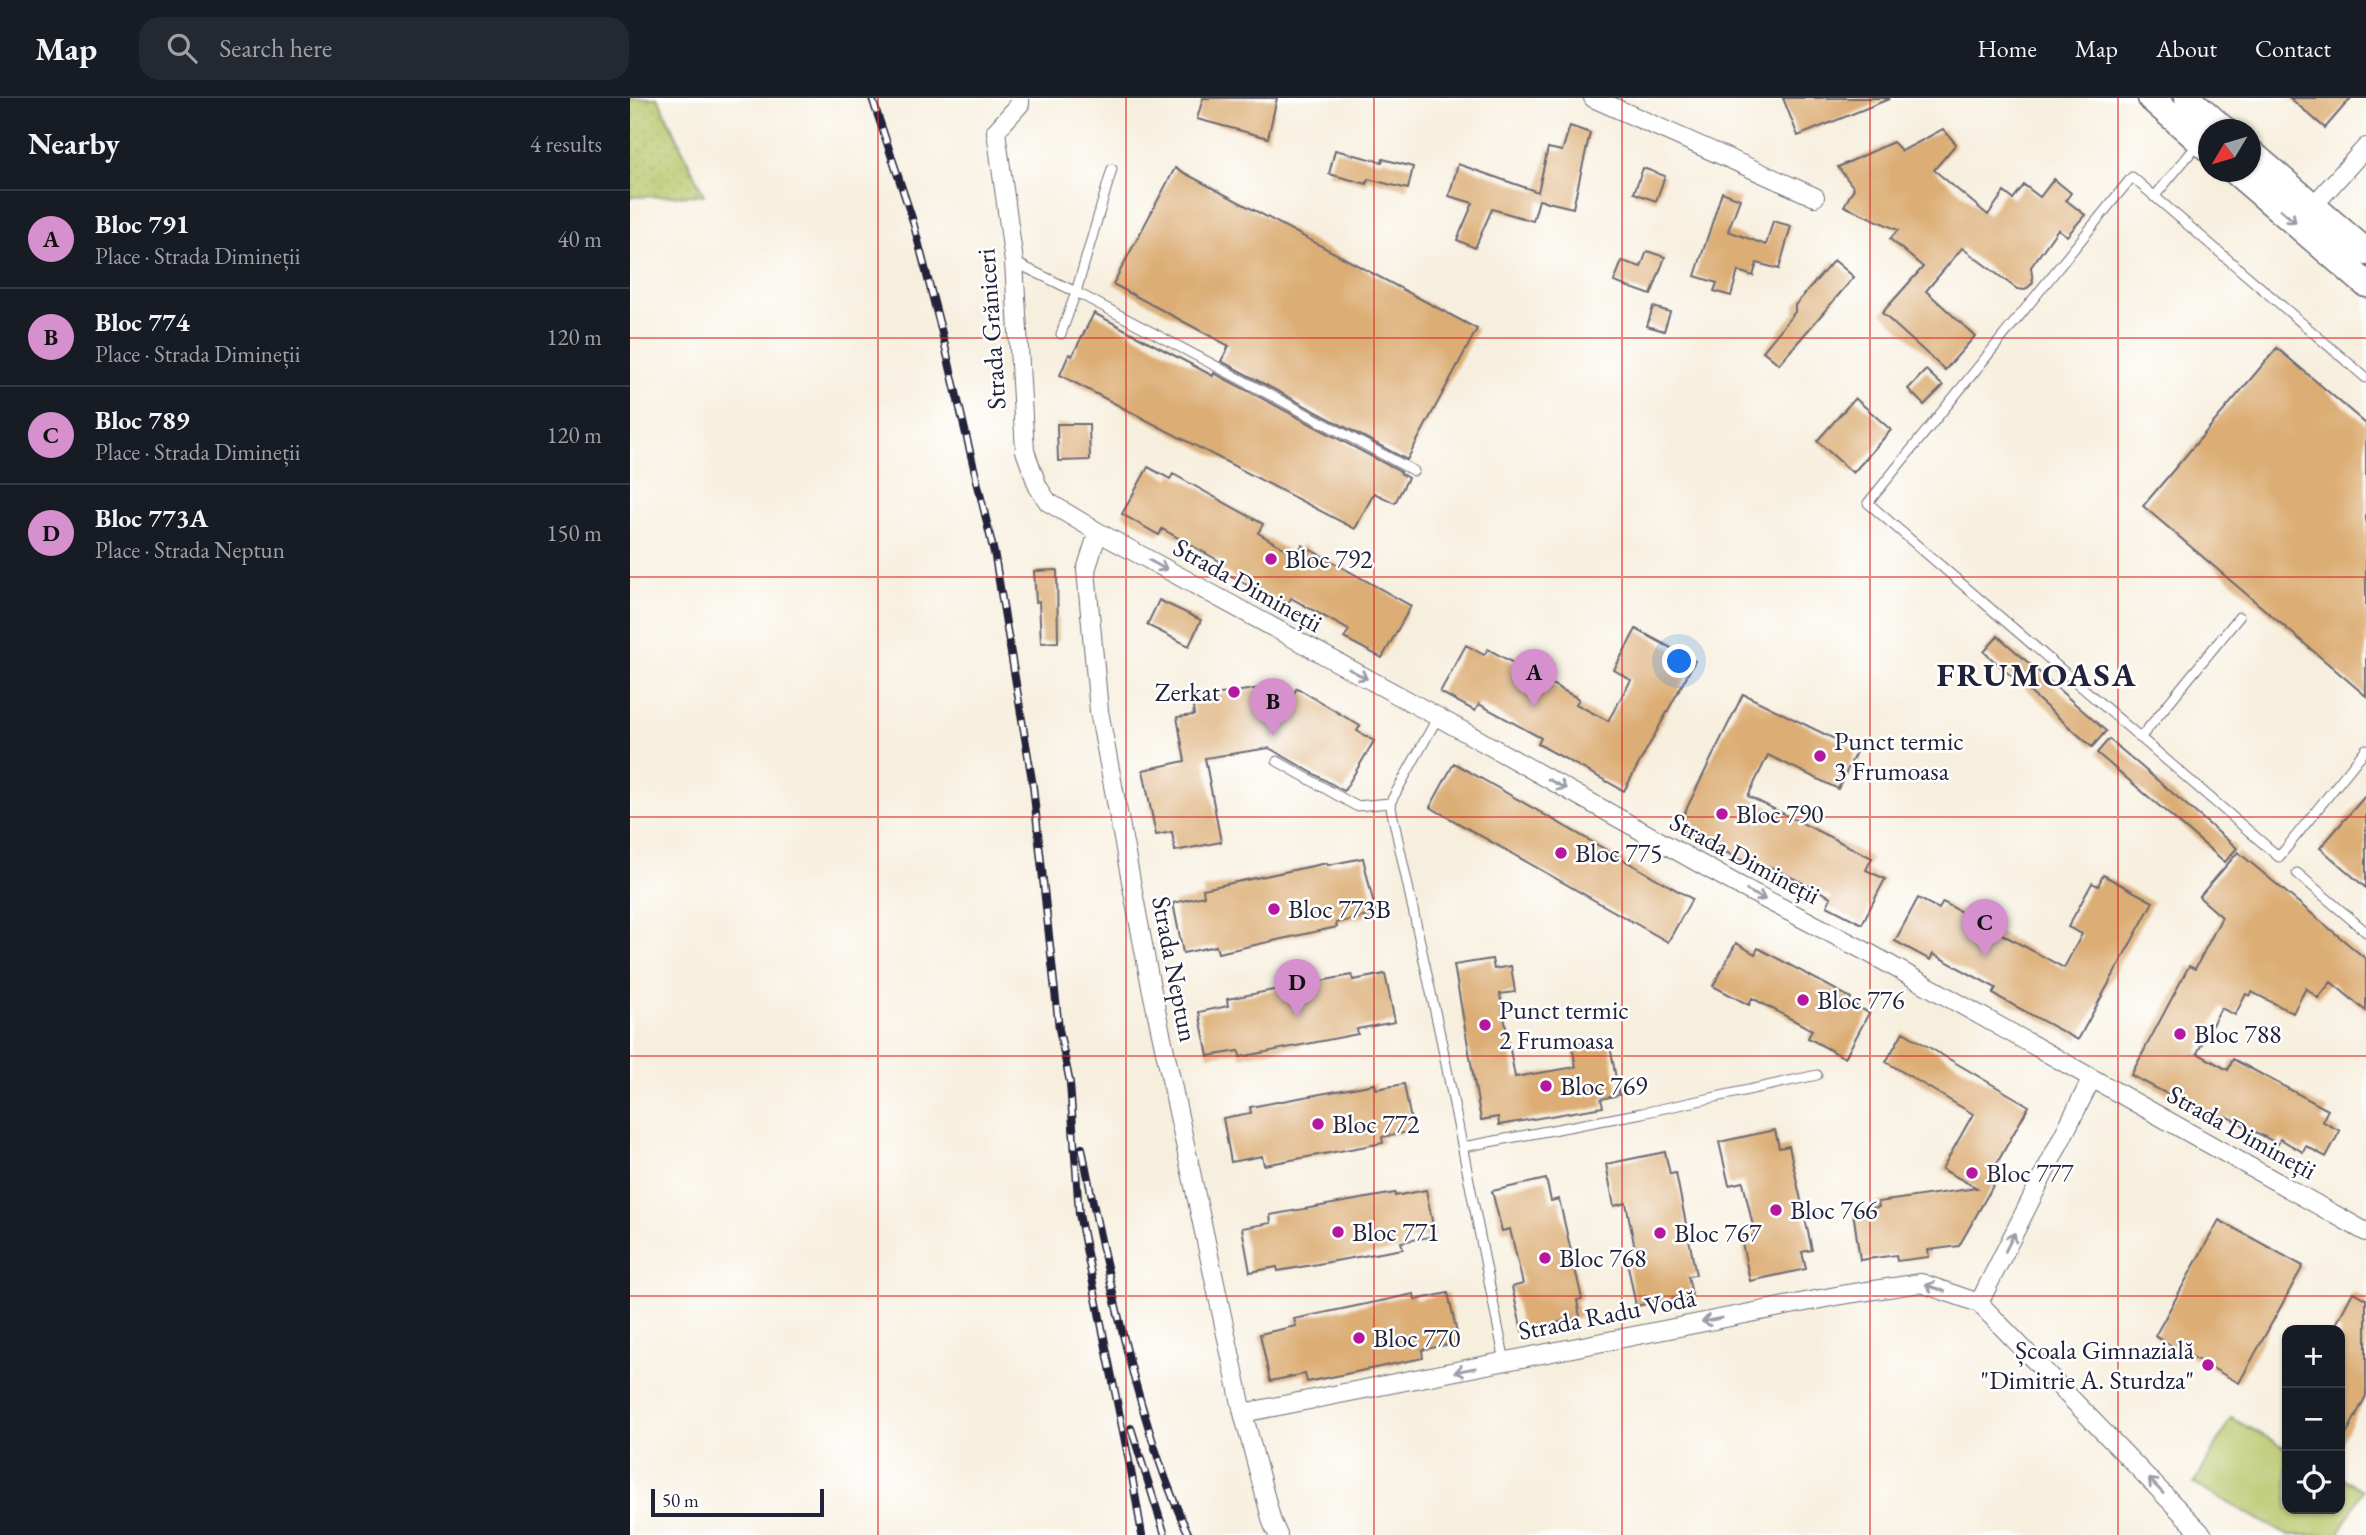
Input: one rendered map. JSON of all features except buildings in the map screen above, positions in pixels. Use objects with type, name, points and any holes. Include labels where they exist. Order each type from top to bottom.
[{"type":"main road","points":[[2151,98],[2198,126]]},
{"type":"main road","points":[[2188,98],[2201,119]]},
{"type":"main road","points":[[2261,161],[2366,252]]},
{"type":"main road","points":[[2248,182],[2366,284]]},
{"type":"street","name":"Strada Grăniceri","points":[[1020,98],[1020,104],[996,131],[1014,262],[1025,452],[1038,487],[1048,502],[1098,532]]},
{"type":"street","points":[[1593,98],[1815,197]]},
{"type":"street","points":[[2313,206],[2366,147]]},
{"type":"street","name":"Strada Dimineții","points":[[1098,532],[1438,717],[1704,867],[1869,953],[2366,1231]]},
{"type":"street","name":"Strada Neptun","points":[[1098,532],[1086,570],[1100,711],[1150,982],[1243,1413],[1272,1522],[1278,1535]]},
{"type":"street","points":[[1979,1303],[2092,1078]]},
{"type":"street","name":"Strada Radu Vodă","points":[[1243,1413],[1841,1295],[1922,1283],[1979,1303],[2203,1535]]},
{"type":"lane","points":[[2154,197],[2198,148]]},
{"type":"lane","points":[[1061,334],[1112,169]]},
{"type":"lane","points":[[2366,378],[2132,177],[1868,503],[2279,857],[2366,749]]},
{"type":"lane","points":[[1014,262],[1076,292],[1414,471]]},
{"type":"lane","points":[[2140,738],[2239,617]]},
{"type":"lane","points":[[1438,717],[1390,803],[1419,930],[1505,1362]]},
{"type":"lane","points":[[1277,761],[1356,806],[1390,803]]},
{"type":"lane","points":[[2297,873],[2366,932]]},
{"type":"lane","points":[[1463,1147],[1817,1075]]},
{"type":"green space","points":[[630,98],[658,98],[704,195],[630,197]]},
{"type":"green space","points":[[2231,1418],[2282,1445],[2282,1514],[2345,1514],[2345,1480],[2363,1490],[2338,1535],[2287,1535],[2194,1484]]},
{"type":"railway","points":[[872,98],[912,218],[995,557],[1033,786],[1059,1029],[1070,1083],[1079,1214],[1142,1535]]},
{"type":"railway","points":[[1082,1148],[1134,1378],[1165,1477],[1189,1535]]},
{"type":"railway","points":[[1131,1428],[1165,1535]]},
{"type":"place","name":"Bloc 792","points":[[1271,559]]},
{"type":"place","name":"Zerkat","points":[[1234,692]]},
{"type":"place","name":"Bloc 791","points":[[1534,707]]},
{"type":"place","name":"Bloc 774","points":[[1273,736]]},
{"type":"place","name":"Punct termic 3 Frumoasa","points":[[1820,756]]},
{"type":"place","name":"Bloc 790","points":[[1722,814]]},
{"type":"place","name":"Bloc 775","points":[[1561,853]]},
{"type":"place","name":"Bloc 773B","points":[[1274,909]]},
{"type":"place","name":"Bloc 789","points":[[1985,957]]},
{"type":"place","name":"Bloc 776","points":[[1803,1000]]},
{"type":"place","name":"Bloc 773A","points":[[1297,1017]]},
{"type":"place","name":"Punct termic 2 Frumoasa","points":[[1485,1025]]},
{"type":"place","name":"Bloc 788","points":[[2180,1034]]},
{"type":"place","name":"Bloc 769","points":[[1546,1086]]},
{"type":"place","name":"Bloc 772","points":[[1318,1124]]},
{"type":"place","name":"Bloc 777","points":[[1972,1173]]},
{"type":"place","name":"Bloc 766","points":[[1776,1210]]},
{"type":"place","name":"Bloc 771","points":[[1338,1232]]},
{"type":"place","name":"Bloc 767","points":[[1660,1233]]},
{"type":"place","name":"Bloc 768","points":[[1545,1258]]},
{"type":"place","name":"Bloc 770","points":[[1359,1338]]},
{"type":"place","name":"Școala Gimnazială \"Dimitrie A. Sturdza\"","points":[[2208,1365]]},
{"type":"district","name":"FRUMOASA","points":[[2037,674]]}]
